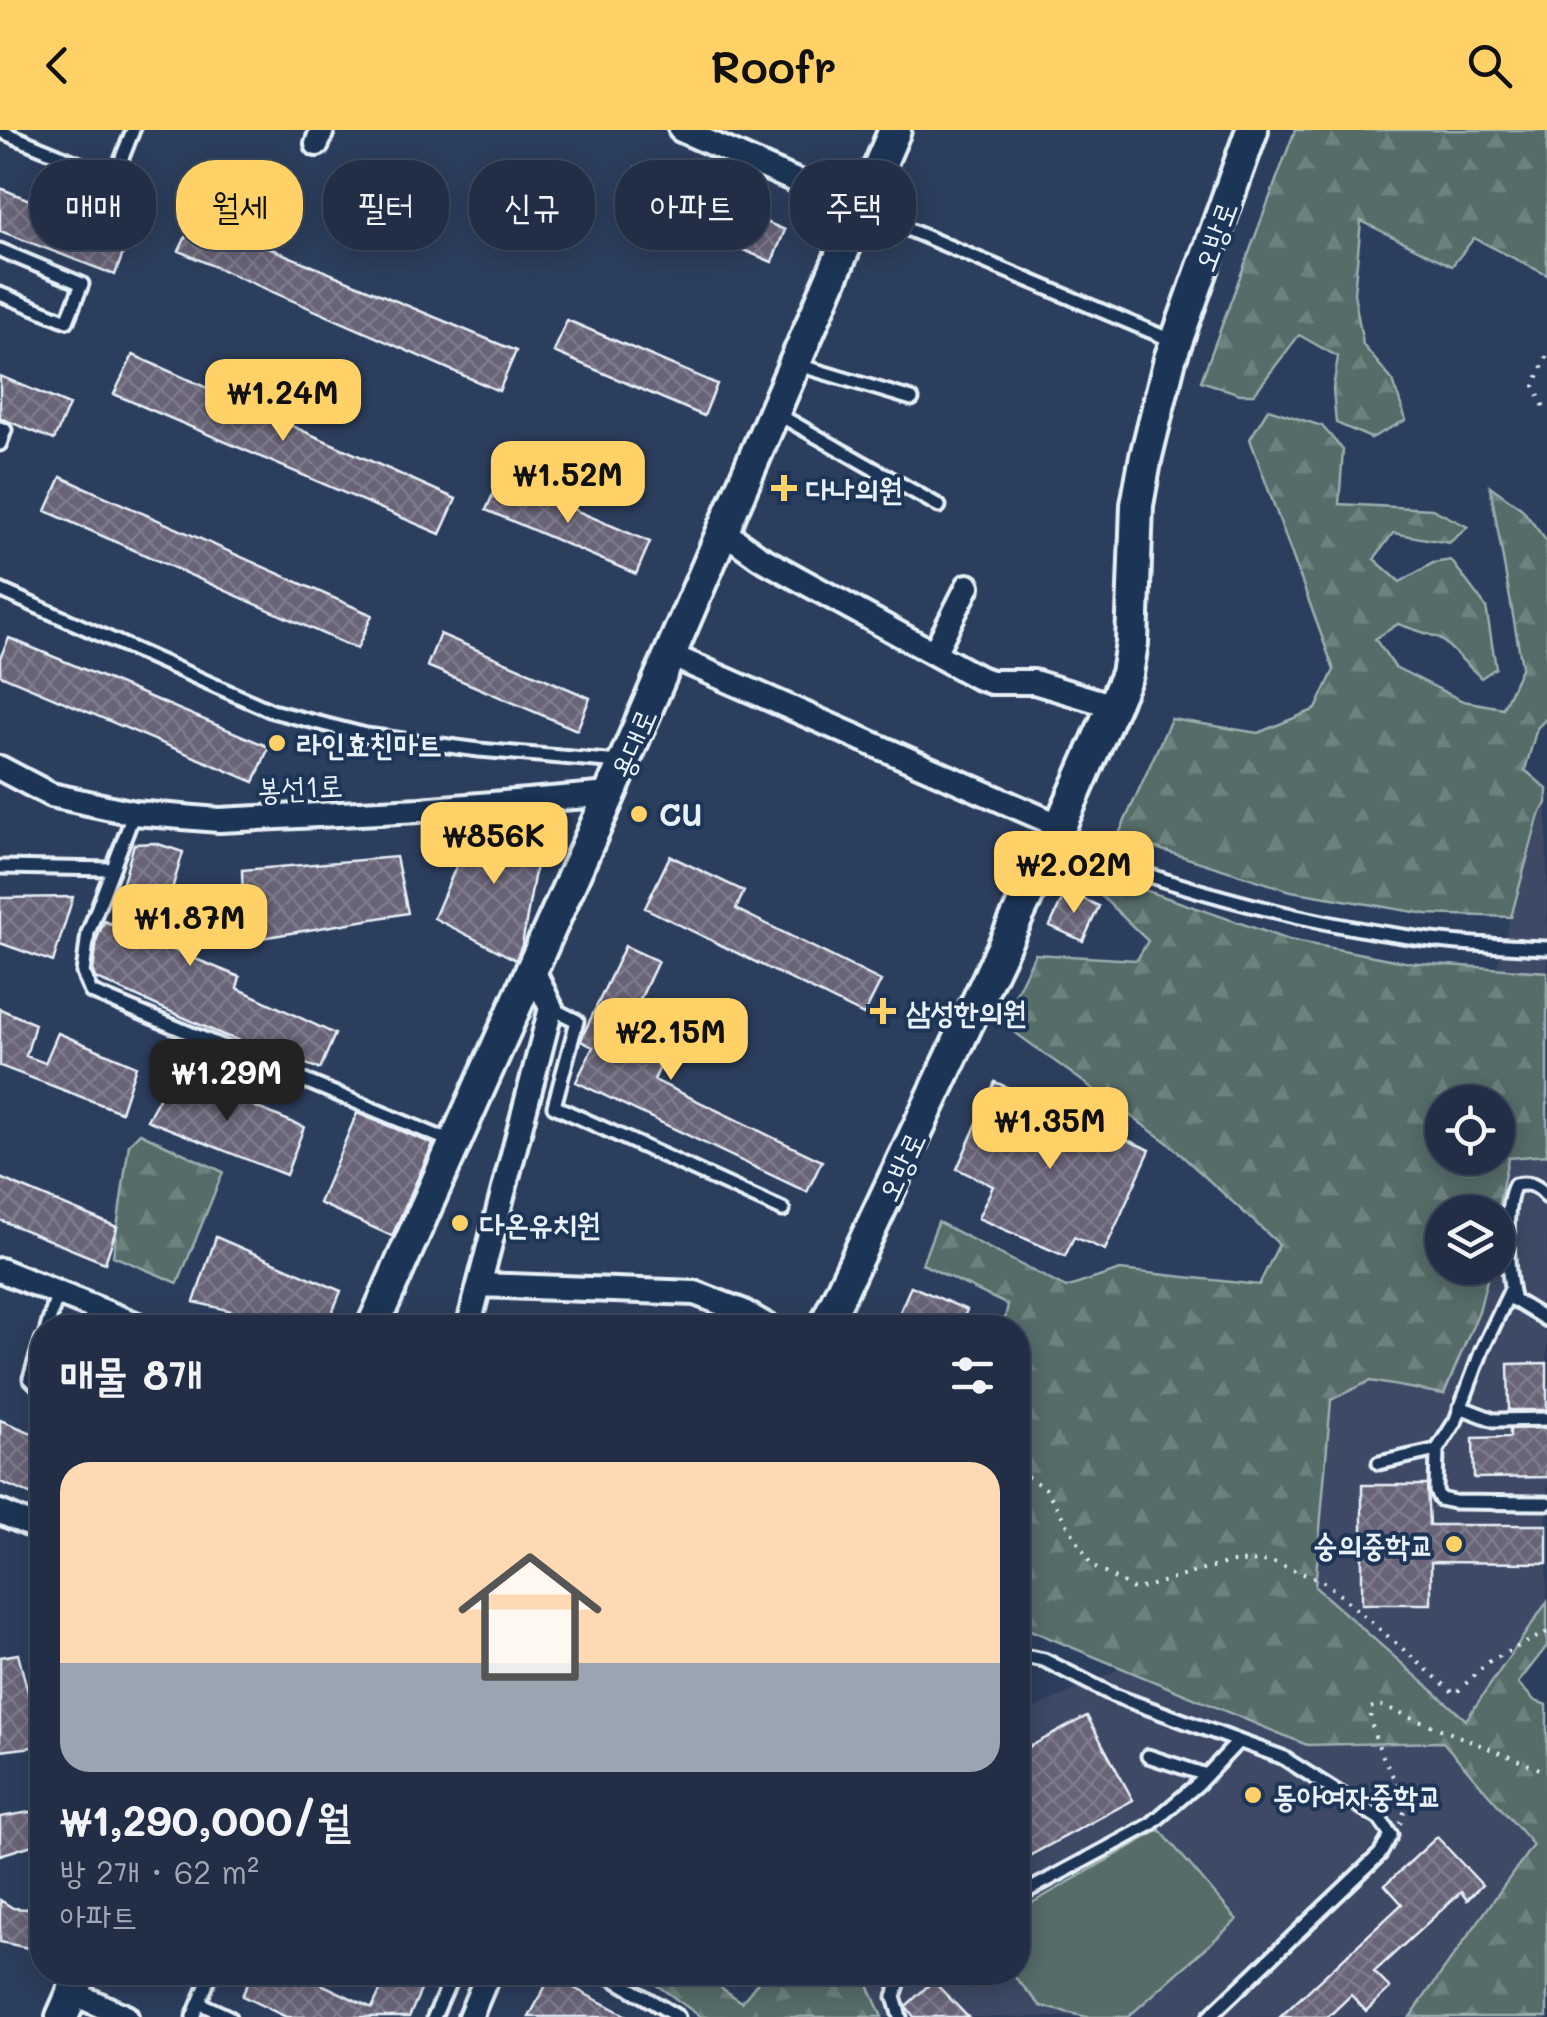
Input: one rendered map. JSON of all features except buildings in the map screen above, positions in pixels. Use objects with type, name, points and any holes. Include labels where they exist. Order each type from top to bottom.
[{"type":"street","points":[[681,130],[790,178]]},
{"type":"street","name":"용대로","points":[[883,160],[895,130]]},
{"type":"street","name":"오방로","points":[[830,1315],[1127,674],[1138,505],[1146,456],[1176,342],[1252,130]]},
{"type":"street","name":"용대로","points":[[378,1315],[624,763],[845,250]]},
{"type":"street","points":[[723,531],[759,558],[992,682],[1034,682],[1114,706]]},
{"type":"street","points":[[934,653],[968,586]]},
{"type":"street","points":[[670,655],[1056,834]]},
{"type":"street","name":"봉선1로","points":[[0,768],[51,795],[134,813],[218,820],[610,794]]},
{"type":"street","points":[[472,1315],[551,1008],[532,968]]},
{"type":"street","points":[[0,1270],[114,1315]]},
{"type":"street","points":[[480,1285],[695,1293],[749,1315]]},
{"type":"street","points":[[0,1512],[30,1525]]},
{"type":"street","points":[[470,2017],[484,1985]]},
{"type":"street","points":[[73,1994],[126,2017]]},
{"type":"lane","points":[[0,130],[114,178],[133,130]]},
{"type":"lane","points":[[916,233],[1176,342]]},
{"type":"lane","points":[[0,250],[82,284],[67,322],[0,294]]},
{"type":"lane","points":[[795,364],[912,399]]},
{"type":"lane","points":[[774,412],[939,506]]},
{"type":"lane","points":[[0,428],[5,430],[0,444]]},
{"type":"lane","points":[[0,590],[272,711],[366,734],[479,750],[624,763]]},
{"type":"lane","points":[[134,813],[88,933],[83,973],[91,992],[454,1143]]},
{"type":"lane","points":[[1056,834],[1146,877],[1314,920],[1410,938],[1547,948]]},
{"type":"lane","points":[[0,867],[112,869]]},
{"type":"lane","points":[[551,1008],[577,1020],[554,1106],[782,1210]]},
{"type":"lane","points":[[1547,1196],[1526,1182],[1515,1185],[1509,1195],[1514,1300],[1547,1320]]},
{"type":"lane","points":[[1511,1289],[1437,1450],[1436,1491],[1440,1499],[1547,1502]]},
{"type":"lane","points":[[50,1315],[58,1292]]},
{"type":"lane","points":[[1460,1407],[1494,1420],[1547,1419]]},
{"type":"lane","points":[[1379,1463],[1437,1450]]},
{"type":"lane","points":[[1030,1657],[1044,1660],[1113,1695],[1282,1757],[1380,1819],[1391,1835],[1380,1854],[1209,2017]]},
{"type":"lane","points":[[1030,1885],[1150,1825],[1238,1742]]},
{"type":"lane","points":[[1148,1756],[1206,1775]]},
{"type":"lane","points":[[193,2017],[207,1985]]},
{"type":"lane","points":[[434,2017],[448,1985]]},
{"type":"lane","points":[[624,1985],[678,2017]]},
{"type":"lane","points":[[898,1985],[894,1997],[900,2017]]},
{"type":"lane","points":[[199,2003],[229,2017]]},
{"type":"path","points":[[1547,356],[1534,386],[1547,413]]},
{"type":"path","points":[[1030,1479],[1046,1489],[1092,1566],[1135,1590],[1230,1562],[1271,1560],[1326,1583],[1456,1694],[1488,1662],[1547,1632]]},
{"type":"path","points":[[1391,1835],[1404,1820],[1407,1803],[1370,1720],[1370,1708],[1379,1705],[1396,1711],[1547,1772]]},
{"type":"shaded area","points":[[1547,803],[1547,1602],[1466,1721],[1315,1587],[1331,1400],[1363,1282],[1425,1136],[1425,1175],[1515,1175],[1515,1085],[1447,1085],[1497,966],[1539,815]]},
{"type":"shaded area","name":"동아여자중학교","points":[[1124,1667],[1307,1745],[1443,1742],[1534,1845],[1410,2017],[882,2017],[868,1985],[1030,1985],[1030,1710]]},
{"type":"green space","points":[[1295,130],[1547,130],[1547,275],[1474,238],[1452,266],[1361,221],[1354,293],[1363,345],[1393,381],[1406,420],[1371,438],[1336,423],[1333,389],[1338,357],[1299,335],[1254,394],[1240,394],[1201,381]]},
{"type":"green space","points":[[1268,409],[1322,426],[1343,450],[1339,504],[1432,509],[1468,527],[1449,543],[1393,533],[1374,559],[1400,582],[1433,563],[1451,560],[1486,607],[1496,668],[1481,678],[1440,638],[1398,624],[1375,639],[1395,667],[1463,701],[1503,708],[1522,666],[1490,486],[1522,509],[1547,542],[1547,718],[1537,728],[1525,770],[1547,789],[1547,803],[1539,815],[1511,917],[1426,914],[1291,891],[1118,836],[1171,719],[1258,733],[1316,709],[1334,670],[1250,439]]},
{"type":"green space","points":[[1098,874],[1289,940],[1405,962],[1547,972],[1547,1155],[1515,1157],[1515,1085],[1425,1085],[1425,1175],[1505,1175],[1500,1195],[1425,1195],[1425,1285],[1486,1285],[1479,1311],[1444,1394],[1370,1381],[1331,1400],[1315,1587],[1466,1720],[1547,1602],[1547,1646],[1518,1683],[1535,1701],[1547,1705],[1547,2017],[1410,2017],[1533,1845],[1443,1742],[1307,1745],[1030,1630],[1030,1315],[1006,1315],[1008,1305],[922,1264],[938,1222],[1066,1288],[1120,1270],[1259,1285],[1279,1244],[1168,1143],[1002,1023],[1035,954],[1137,960],[1148,941],[1093,888]]},
{"type":"green space","points":[[140,1133],[223,1172],[178,1283],[113,1256],[129,1144]]},
{"type":"green space","points":[[1160,1830],[1237,1920],[1128,2017],[1087,2017],[1041,2006],[1022,1985],[1030,1985],[1030,1904]]},
{"type":"green space","points":[[657,1985],[717,1985],[742,2002],[755,1985],[868,1985],[882,2017],[701,2017]]},
{"type":"place","name":"다나의원","points":[[784,488]]},
{"type":"place","name":"라인효친마트","points":[[277,743]]},
{"type":"place","name":"CU","points":[[639,814]]},
{"type":"place","name":"삼성한의원","points":[[883,1011]]},
{"type":"place","name":"다온유치원","points":[[460,1223]]},
{"type":"place","name":"숭의중학교","points":[[1454,1544]]},
{"type":"place","name":"동아여자중학교","points":[[1253,1795]]}]
